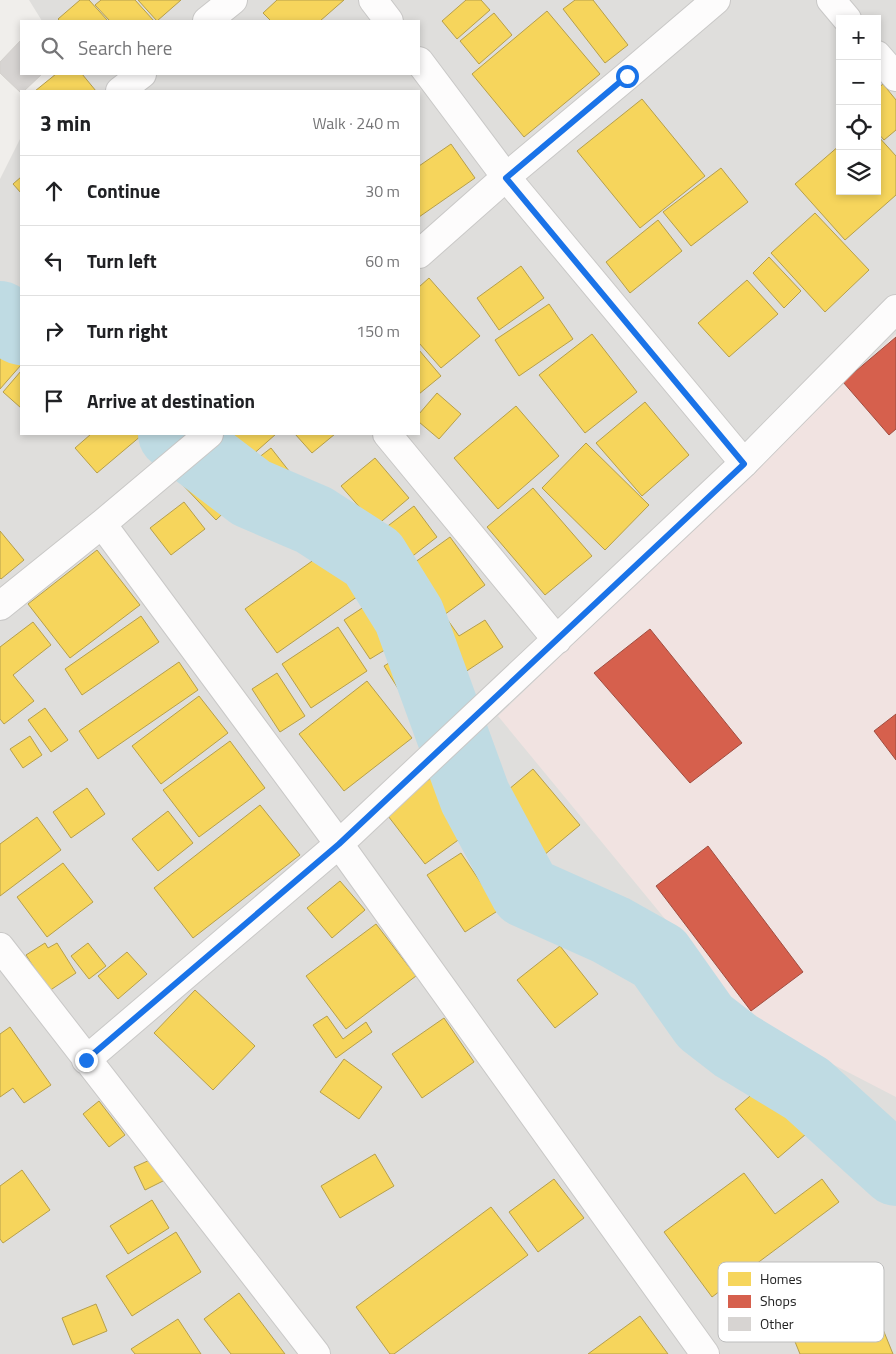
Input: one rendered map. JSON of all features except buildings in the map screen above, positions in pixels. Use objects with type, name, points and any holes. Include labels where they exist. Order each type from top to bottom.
[{"type":"street","points":[[208,20],[233,0]]},
{"type":"street","points":[[373,0],[388,20]]},
{"type":"street","points":[[420,253],[716,0]]},
{"type":"street","points":[[831,0],[844,15]]},
{"type":"street","points":[[881,60],[896,77]]},
{"type":"street","points":[[420,63],[506,178],[744,464]]},
{"type":"street","points":[[121,90],[141,75]]},
{"type":"street","points":[[86,1060],[339,844],[744,464],[896,309]]},
{"type":"street","points":[[0,606],[209,435]]},
{"type":"street","points":[[388,435],[557,640]]},
{"type":"street","points":[[102,524],[339,844],[706,1354]]},
{"type":"street","points":[[0,948],[316,1354]]},
{"type":"shaded area","points":[[29,0],[896,0],[896,1354],[0,1354],[0,179],[20,139],[20,435],[420,435],[420,90],[46,90],[53,75],[420,75],[420,20],[41,20]]},
{"type":"shaded area","points":[[896,334],[896,1097],[749,1021],[498,716]]},
{"type":"waterway","points":[[0,317],[20,328]]},
{"type":"waterway","points":[[175,435],[251,493],[314,520],[373,558],[409,616],[475,797],[526,892],[611,930],[659,957],[705,1022],[736,1046],[807,1089],[896,1170]]},
{"type":"route","points":[[86,1060],[339,844],[744,464],[506,178],[627,76]]}]
